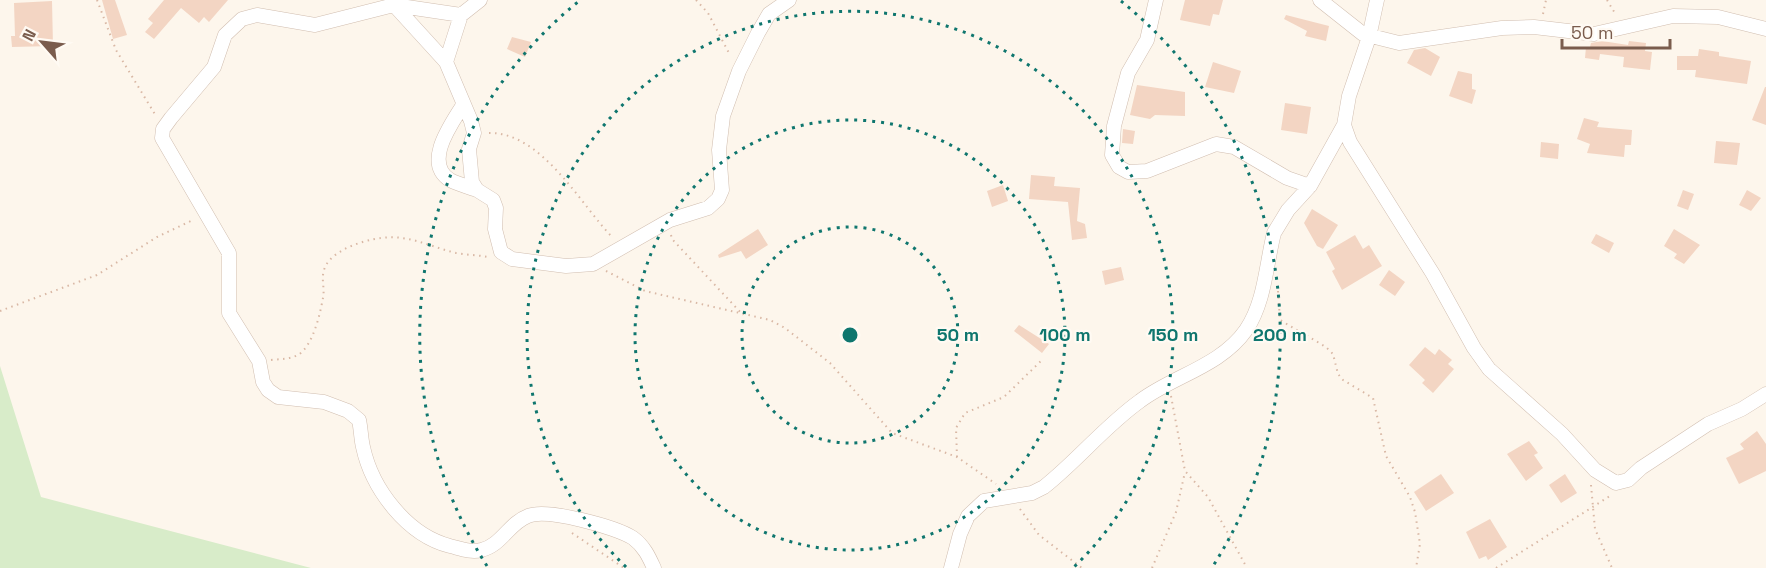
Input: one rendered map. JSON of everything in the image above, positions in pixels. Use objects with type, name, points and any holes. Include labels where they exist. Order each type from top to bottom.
[{"type":"street","points":[[446,62],[461,15],[480,0]]},
{"type":"street","points":[[464,105],[443,139],[440,153],[442,169],[451,180],[477,190],[493,200],[496,208],[497,242],[501,252],[512,259],[566,266],[593,264],[624,249],[670,220],[708,207],[718,199],[722,190],[719,150],[723,116],[740,71],[769,14],[789,0]]},
{"type":"street","points":[[1156,0],[1147,40],[1128,73],[1114,126],[1112,155],[1119,167],[1128,172],[1147,171],[1216,144],[1234,147],[1287,178],[1310,186]]},
{"type":"street","points":[[1320,0],[1340,18],[1369,38],[1399,43],[1421,42],[1515,27],[1594,34],[1673,16],[1718,17],[1766,29]]},
{"type":"street","points":[[951,568],[960,534],[969,516],[984,501],[1032,493],[1044,487],[1138,402],[1224,352],[1246,331],[1258,306],[1274,233],[1288,210],[1310,186],[1344,125],[1349,96],[1369,38],[1377,0]]},
{"type":"street","points":[[394,5],[446,62],[474,133],[469,149],[470,171],[477,190]]},
{"type":"street","points":[[461,15],[394,5],[315,25],[257,15],[242,19],[225,35],[214,67],[163,129],[166,149],[229,253],[229,314],[259,361],[263,382],[268,390],[278,397],[324,402],[348,411],[359,420],[363,447],[378,486],[402,515],[425,536],[440,543],[478,551],[489,547],[517,521],[530,515],[551,513],[631,537],[648,555],[654,568]]},
{"type":"street","points":[[1344,125],[1350,142],[1433,274],[1484,362],[1504,385],[1562,434],[1595,470],[1616,483],[1625,481],[1708,424],[1742,409],[1766,394]]},
{"type":"path","points":[[97,0],[116,50],[163,129]]},
{"type":"path","points":[[696,0],[708,13],[718,36],[740,71]]},
{"type":"path","points":[[474,133],[503,133],[523,142],[566,181],[624,249]]},
{"type":"path","points":[[0,311],[97,276],[157,237],[206,214]]},
{"type":"path","points":[[670,220],[672,239],[744,316]]},
{"type":"path","points":[[259,361],[289,358],[300,354],[310,341],[323,297],[324,270],[331,258],[359,243],[382,237],[404,238],[456,253],[512,259]]},
{"type":"path","points":[[593,264],[645,291],[744,316],[770,320],[809,345],[845,376],[892,433],[957,458],[1012,495],[1027,521],[1039,535],[1082,568]]},
{"type":"path","points":[[1277,283],[1281,320],[1326,347],[1333,354],[1338,374],[1343,380],[1373,398],[1386,456],[1410,496],[1415,512],[1420,544],[1416,568]]},
{"type":"path","points":[[957,458],[956,428],[965,413],[1004,397],[1043,359]]},
{"type":"path","points":[[1152,568],[1176,512],[1185,471],[1175,429],[1170,382]]},
{"type":"path","points":[[1595,470],[1591,486],[1595,530],[1612,568]]},
{"type":"path","points":[[1185,471],[1208,497],[1247,568]]},
{"type":"path","points":[[1496,568],[1592,508]]},
{"type":"path","points":[[568,530],[624,568]]},
{"type":"green space","points":[[0,366],[41,497],[311,568],[0,568]]},
{"type":"building","points":[[102,0],[115,0],[127,35],[113,39]]},
{"type":"building","points":[[164,0],[228,0],[209,22],[204,17],[199,23],[181,8],[154,39],[145,32],[153,23],[148,19]]},
{"type":"building","points":[[1185,0],[1223,0],[1219,15],[1213,14],[1210,26],[1180,20]]},
{"type":"building","points":[[52,1],[53,46],[12,47],[11,36],[15,36],[14,3]]},
{"type":"building","points":[[1286,15],[1329,26],[1326,41],[1305,36],[1307,31],[1284,19]]},
{"type":"building","points":[[512,37],[531,42],[525,57],[507,49]]},
{"type":"building","points":[[1602,41],[1628,45],[1629,41],[1646,43],[1645,51],[1652,52],[1650,70],[1623,67],[1624,57],[1600,54],[1599,60],[1585,58],[1586,47],[1590,47],[1591,43]]},
{"type":"building","points":[[1425,48],[1440,57],[1431,76],[1407,63],[1414,50]]},
{"type":"building","points":[[1699,49],[1719,52],[1719,56],[1751,61],[1747,84],[1695,77],[1696,70],[1677,70],[1677,56],[1698,56]]},
{"type":"building","points":[[1213,62],[1241,71],[1234,93],[1205,87]]},
{"type":"building","points":[[1458,71],[1472,74],[1472,89],[1476,90],[1472,104],[1449,96]]},
{"type":"building","points":[[1137,85],[1185,92],[1185,116],[1155,115],[1150,119],[1130,115]]},
{"type":"building","points":[[1766,87],[1766,125],[1752,120]]},
{"type":"building","points":[[1285,103],[1311,107],[1307,134],[1281,130]]},
{"type":"building","points":[[1584,118],[1599,122],[1597,127],[1632,130],[1631,145],[1625,145],[1624,157],[1587,153],[1590,144],[1577,139]]},
{"type":"building","points":[[1123,129],[1135,131],[1133,144],[1122,143]]},
{"type":"building","points":[[1716,141],[1740,143],[1737,165],[1714,163]]},
{"type":"building","points":[[1541,142],[1559,144],[1558,159],[1540,157]]},
{"type":"building","points":[[1031,175],[1055,177],[1054,186],[1080,188],[1077,221],[1085,224],[1087,238],[1072,240],[1068,202],[1029,199]]},
{"type":"building","points":[[1003,185],[1008,201],[992,207],[987,191]]},
{"type":"building","points":[[1683,190],[1694,194],[1688,210],[1677,206]]},
{"type":"building","points":[[1747,190],[1761,198],[1751,211],[1739,205]]},
{"type":"building","points":[[1312,209],[1338,225],[1323,249],[1317,246],[1304,223]]},
{"type":"building","points":[[758,229],[768,245],[746,259],[741,251],[719,258],[718,255]]},
{"type":"building","points":[[1674,229],[1700,245],[1684,264],[1674,258],[1677,254],[1664,246]]},
{"type":"building","points":[[1596,234],[1614,243],[1609,253],[1591,243]]},
{"type":"building","points":[[1355,235],[1363,249],[1369,245],[1382,266],[1342,290],[1332,271],[1335,269],[1326,252]]},
{"type":"building","points":[[1121,267],[1124,280],[1105,285],[1102,271]]},
{"type":"building","points":[[1389,270],[1405,282],[1395,296],[1379,285]]},
{"type":"building","points":[[1019,325],[1049,344],[1042,353],[1014,331]]},
{"type":"building","points":[[1425,347],[1435,355],[1439,349],[1452,360],[1448,364],[1454,369],[1433,393],[1422,383],[1425,380],[1409,365]]},
{"type":"building","points":[[1757,431],[1766,444],[1766,471],[1739,484],[1726,458],[1744,449],[1740,444]]},
{"type":"building","points":[[1529,441],[1538,453],[1534,455],[1543,468],[1526,481],[1507,454]]},
{"type":"building","points":[[1441,474],[1454,493],[1426,511],[1414,492]]},
{"type":"building","points":[[1565,474],[1577,493],[1561,503],[1549,485]]},
{"type":"building","points":[[1490,519],[1507,547],[1488,560],[1486,556],[1479,559],[1466,532]]}]
